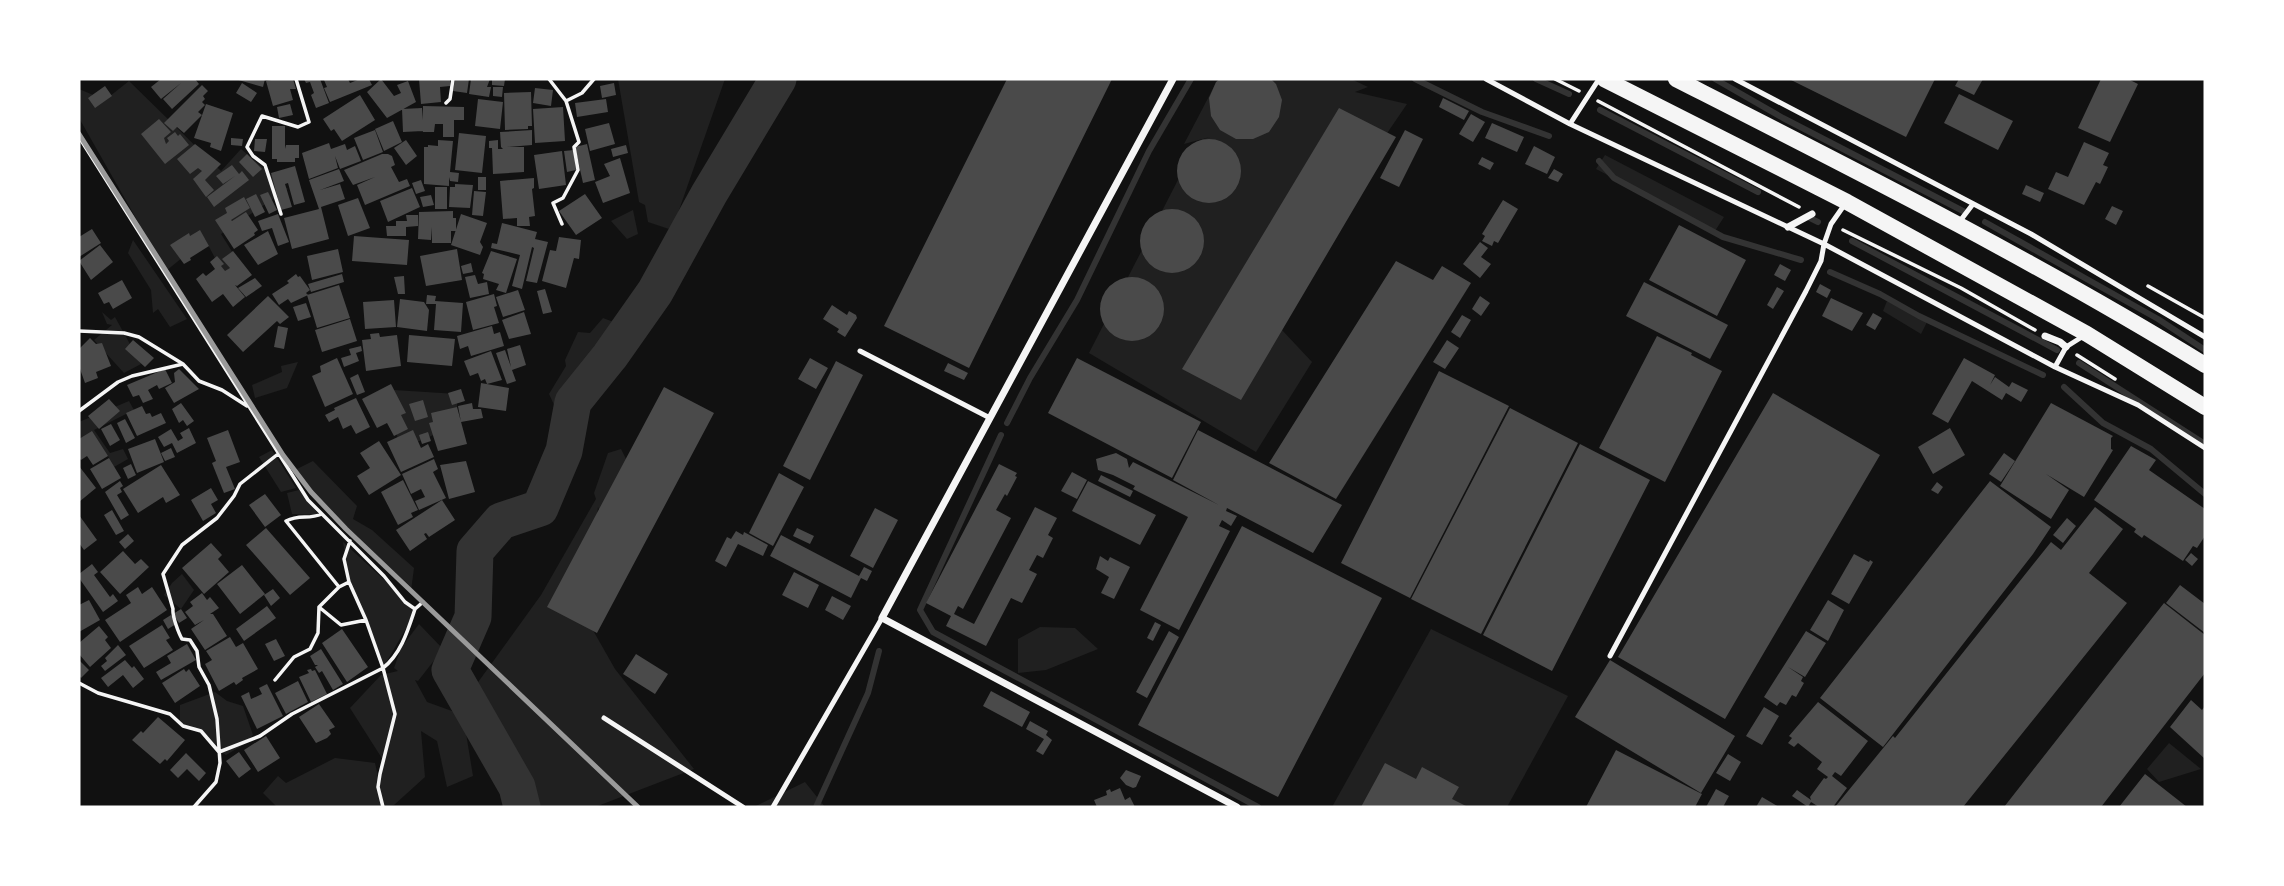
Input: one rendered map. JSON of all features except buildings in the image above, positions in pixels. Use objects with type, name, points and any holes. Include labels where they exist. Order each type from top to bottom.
[{"type":"main road","points":[[1604,79],[1847,202],[2087,334],[2205,407]]},
{"type":"main road","points":[[1676,79],[1959,224],[2106,305],[2205,365]]},
{"type":"street","points":[[1173,79],[882,618],[1237,807]]},
{"type":"street","points":[[1788,227],[1812,214]]},
{"type":"street","points":[[2045,336],[2066,347]]},
{"type":"lane","points":[[1486,79],[1570,124],[1824,244],[2055,367],[2138,405],[2205,448]]},
{"type":"lane","points":[[1570,124],[1598,79]]},
{"type":"lane","points":[[1735,79],[2073,258],[2205,337]]},
{"type":"lane","points":[[1610,656],[1806,291],[1821,261],[1831,224],[1847,202]]},
{"type":"lane","points":[[1959,224],[1973,204]]},
{"type":"lane","points":[[2055,367],[2066,347],[2087,334]]},
{"type":"lane","points":[[860,351],[990,418]]},
{"type":"lane","points":[[773,807],[882,618]]},
{"type":"lane","points":[[604,718],[743,807]]},
{"type":"path","points":[[281,214],[265,165],[253,156],[247,147],[262,116],[298,127],[309,122],[296,79]]},
{"type":"path","points":[[446,103],[450,100],[453,79]]},
{"type":"path","points":[[549,79],[566,101],[579,142],[574,147],[578,170],[563,198],[553,203],[562,224]]},
{"type":"path","points":[[566,101],[582,93],[594,79]]},
{"type":"path","points":[[1555,79],[1812,214]]},
{"type":"path","points":[[79,137],[308,500],[350,541],[405,602],[415,609]]},
{"type":"path","points":[[1831,224],[1961,288],[2045,336]]},
{"type":"path","points":[[79,331],[124,333],[139,337],[183,364],[200,381],[222,390],[249,407]]},
{"type":"path","points":[[2066,347],[2124,385]]},
{"type":"path","points":[[79,411],[118,382],[183,364]]},
{"type":"path","points":[[194,807],[216,782],[220,763],[218,719],[209,685],[199,667],[197,650],[190,640],[182,639],[178,632],[163,574],[182,545],[216,518],[240,484],[278,454]]},
{"type":"path","points":[[322,513],[313,518],[297,515],[286,521],[339,587]]},
{"type":"path","points":[[350,541],[344,559],[349,582],[366,620],[396,714],[380,774],[379,788],[383,807]]},
{"type":"path","points":[[275,680],[294,657],[310,649],[318,633],[319,607],[339,587],[349,582]]},
{"type":"path","points":[[219,752],[260,736],[292,714],[383,668],[391,662],[404,639],[415,609],[423,602]]},
{"type":"path","points":[[319,607],[341,625],[366,620]]},
{"type":"path","points":[[79,683],[98,693],[170,714],[183,726],[201,731],[219,752]]},
{"type":"shaded area","points":[[618,79],[725,79],[672,230],[648,222],[645,205],[639,202]]},
{"type":"shaded area","points":[[1218,79],[1351,79],[1368,87],[1355,92],[1407,104],[1265,312],[1312,362],[1256,452],[1089,353],[1198,141],[1210,137],[1184,144]]},
{"type":"shaded area","points":[[129,81],[221,171],[241,149],[288,189],[221,234],[238,261],[228,283],[205,239],[166,271],[79,118],[79,89],[105,100]]},
{"type":"shaded area","points":[[1605,155],[1724,217],[1715,231],[1596,169]]},
{"type":"shaded area","points":[[633,210],[638,234],[627,239],[611,221]]},
{"type":"shaded area","points":[[133,240],[187,319],[170,327],[158,309],[153,313],[151,290],[128,253]]},
{"type":"shaded area","points":[[1887,301],[1928,320],[1921,334],[1883,311]]},
{"type":"shaded area","points":[[102,312],[111,320],[115,317],[141,364],[124,373],[94,340],[112,325],[107,324]]},
{"type":"shaded area","points":[[603,318],[616,323],[556,409],[549,394],[566,366],[565,360],[578,332],[590,333]]},
{"type":"shaded area","points":[[298,362],[287,388],[255,398],[252,385],[282,372],[281,366]]},
{"type":"shaded area","points":[[394,390],[457,394],[457,425],[398,450]]},
{"type":"shaded area","points":[[129,401],[134,410],[94,430],[110,453],[123,449],[128,459],[114,467],[108,456],[90,444],[79,451],[79,422]]},
{"type":"shaded area","points":[[621,449],[632,471],[605,524],[598,507],[586,618],[615,669],[694,769],[595,807],[514,807],[476,685],[541,595],[596,499],[594,493],[608,453]]},
{"type":"shaded area","points":[[272,450],[296,488],[281,492],[259,457]]},
{"type":"shaded area","points":[[313,461],[357,506],[353,519],[372,530],[414,568],[411,591],[410,586],[321,505],[295,470]]},
{"type":"shaded area","points":[[299,490],[319,515],[292,514],[287,493]]},
{"type":"shaded area","points":[[343,542],[391,586],[415,613],[383,668],[350,583]]},
{"type":"shaded area","points":[[182,574],[194,590],[181,609],[164,595]]},
{"type":"shaded area","points":[[419,624],[443,649],[418,681],[415,680],[427,702],[463,715],[473,776],[447,787],[437,741],[421,731],[425,777],[394,805],[277,807],[263,793],[278,776],[286,783],[335,758],[375,763],[378,777],[383,760],[350,708],[381,675],[398,671],[394,668],[401,648]]},
{"type":"shaded area","points":[[1040,627],[1075,628],[1098,649],[1046,670],[1018,673],[1018,639]]},
{"type":"shaded area","points":[[1431,629],[1568,696],[1507,807],[1332,807]]},
{"type":"shaded area","points":[[215,692],[227,701],[243,706],[253,735],[226,755],[217,749],[208,736],[180,725],[180,705]]},
{"type":"shaded area","points":[[2169,743],[2201,769],[2159,782],[2147,769]]},
{"type":"shaded area","points":[[805,782],[825,807],[754,807]]},
{"type":"waterway","points":[[522,807],[517,787],[450,670],[473,617],[475,551],[501,521],[540,508],[564,451],[573,402],[610,356],[655,292],[709,194],[778,79]]},
{"type":"waterway","points":[[1007,423],[1030,378],[1077,300],[1149,151],[1191,79]]},
{"type":"waterway","points":[[1415,79],[1482,112],[1549,136]]},
{"type":"waterway","points":[[1536,79],[1569,94]]},
{"type":"waterway","points":[[1715,79],[1783,118],[1963,211]]},
{"type":"waterway","points":[[1600,110],[1758,192]]},
{"type":"waterway","points":[[1599,161],[1614,178],[1723,237],[1801,260]]},
{"type":"waterway","points":[[1808,217],[1818,222]]},
{"type":"waterway","points":[[1985,222],[2158,319],[2205,350]]},
{"type":"waterway","points":[[1852,241],[2057,350]]},
{"type":"waterway","points":[[1830,272],[2043,375]]},
{"type":"waterway","points":[[2079,363],[2205,444]]},
{"type":"waterway","points":[[2064,387],[2103,423],[2151,449],[2205,494]]},
{"type":"waterway","points":[[1001,435],[920,610],[933,632],[1258,807]]},
{"type":"waterway","points":[[816,807],[868,693],[879,651]]},
{"type":"railway","points":[[79,134],[283,455],[311,492],[346,529],[638,807]]}]
